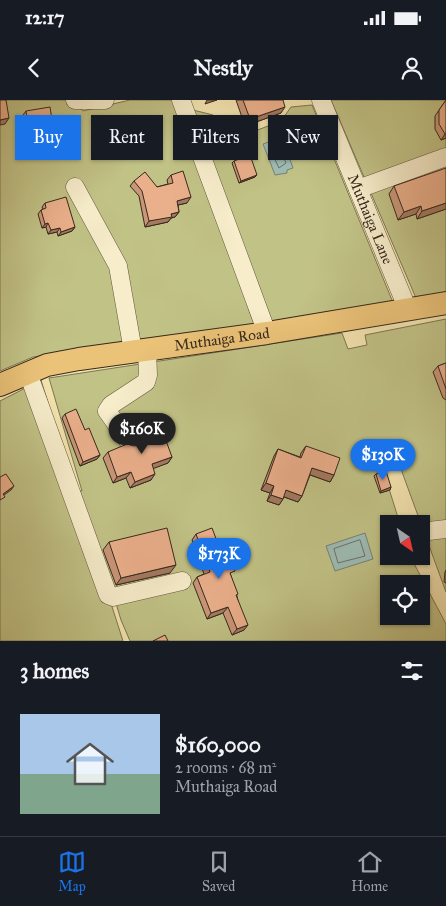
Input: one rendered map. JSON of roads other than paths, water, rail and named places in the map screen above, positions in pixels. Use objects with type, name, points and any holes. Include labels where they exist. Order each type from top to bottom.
[{"type":"main road","name":"Muthaiga Road","points":[[0,385],[47,365],[267,333],[446,303]]},
{"type":"street","points":[[75,100],[105,100]]},
{"type":"street","points":[[181,100],[267,333]]},
{"type":"street","name":"Muthaiga Lane","points":[[321,100],[408,310]]},
{"type":"street","points":[[358,189],[446,158]]},
{"type":"street","points":[[74,187],[118,266],[148,375],[146,382],[111,405],[107,411],[129,442]]},
{"type":"street","points":[[28,373],[108,595],[113,597],[182,581]]},
{"type":"street","points":[[430,531],[446,529]]},
{"type":"water","points":[[268,142],[268,157],[263,144]]},
{"type":"water","points":[[269,160],[290,160],[293,168],[287,170],[287,173],[275,175]]},
{"type":"water","points":[[365,533],[373,559],[335,571],[326,546]]}]
